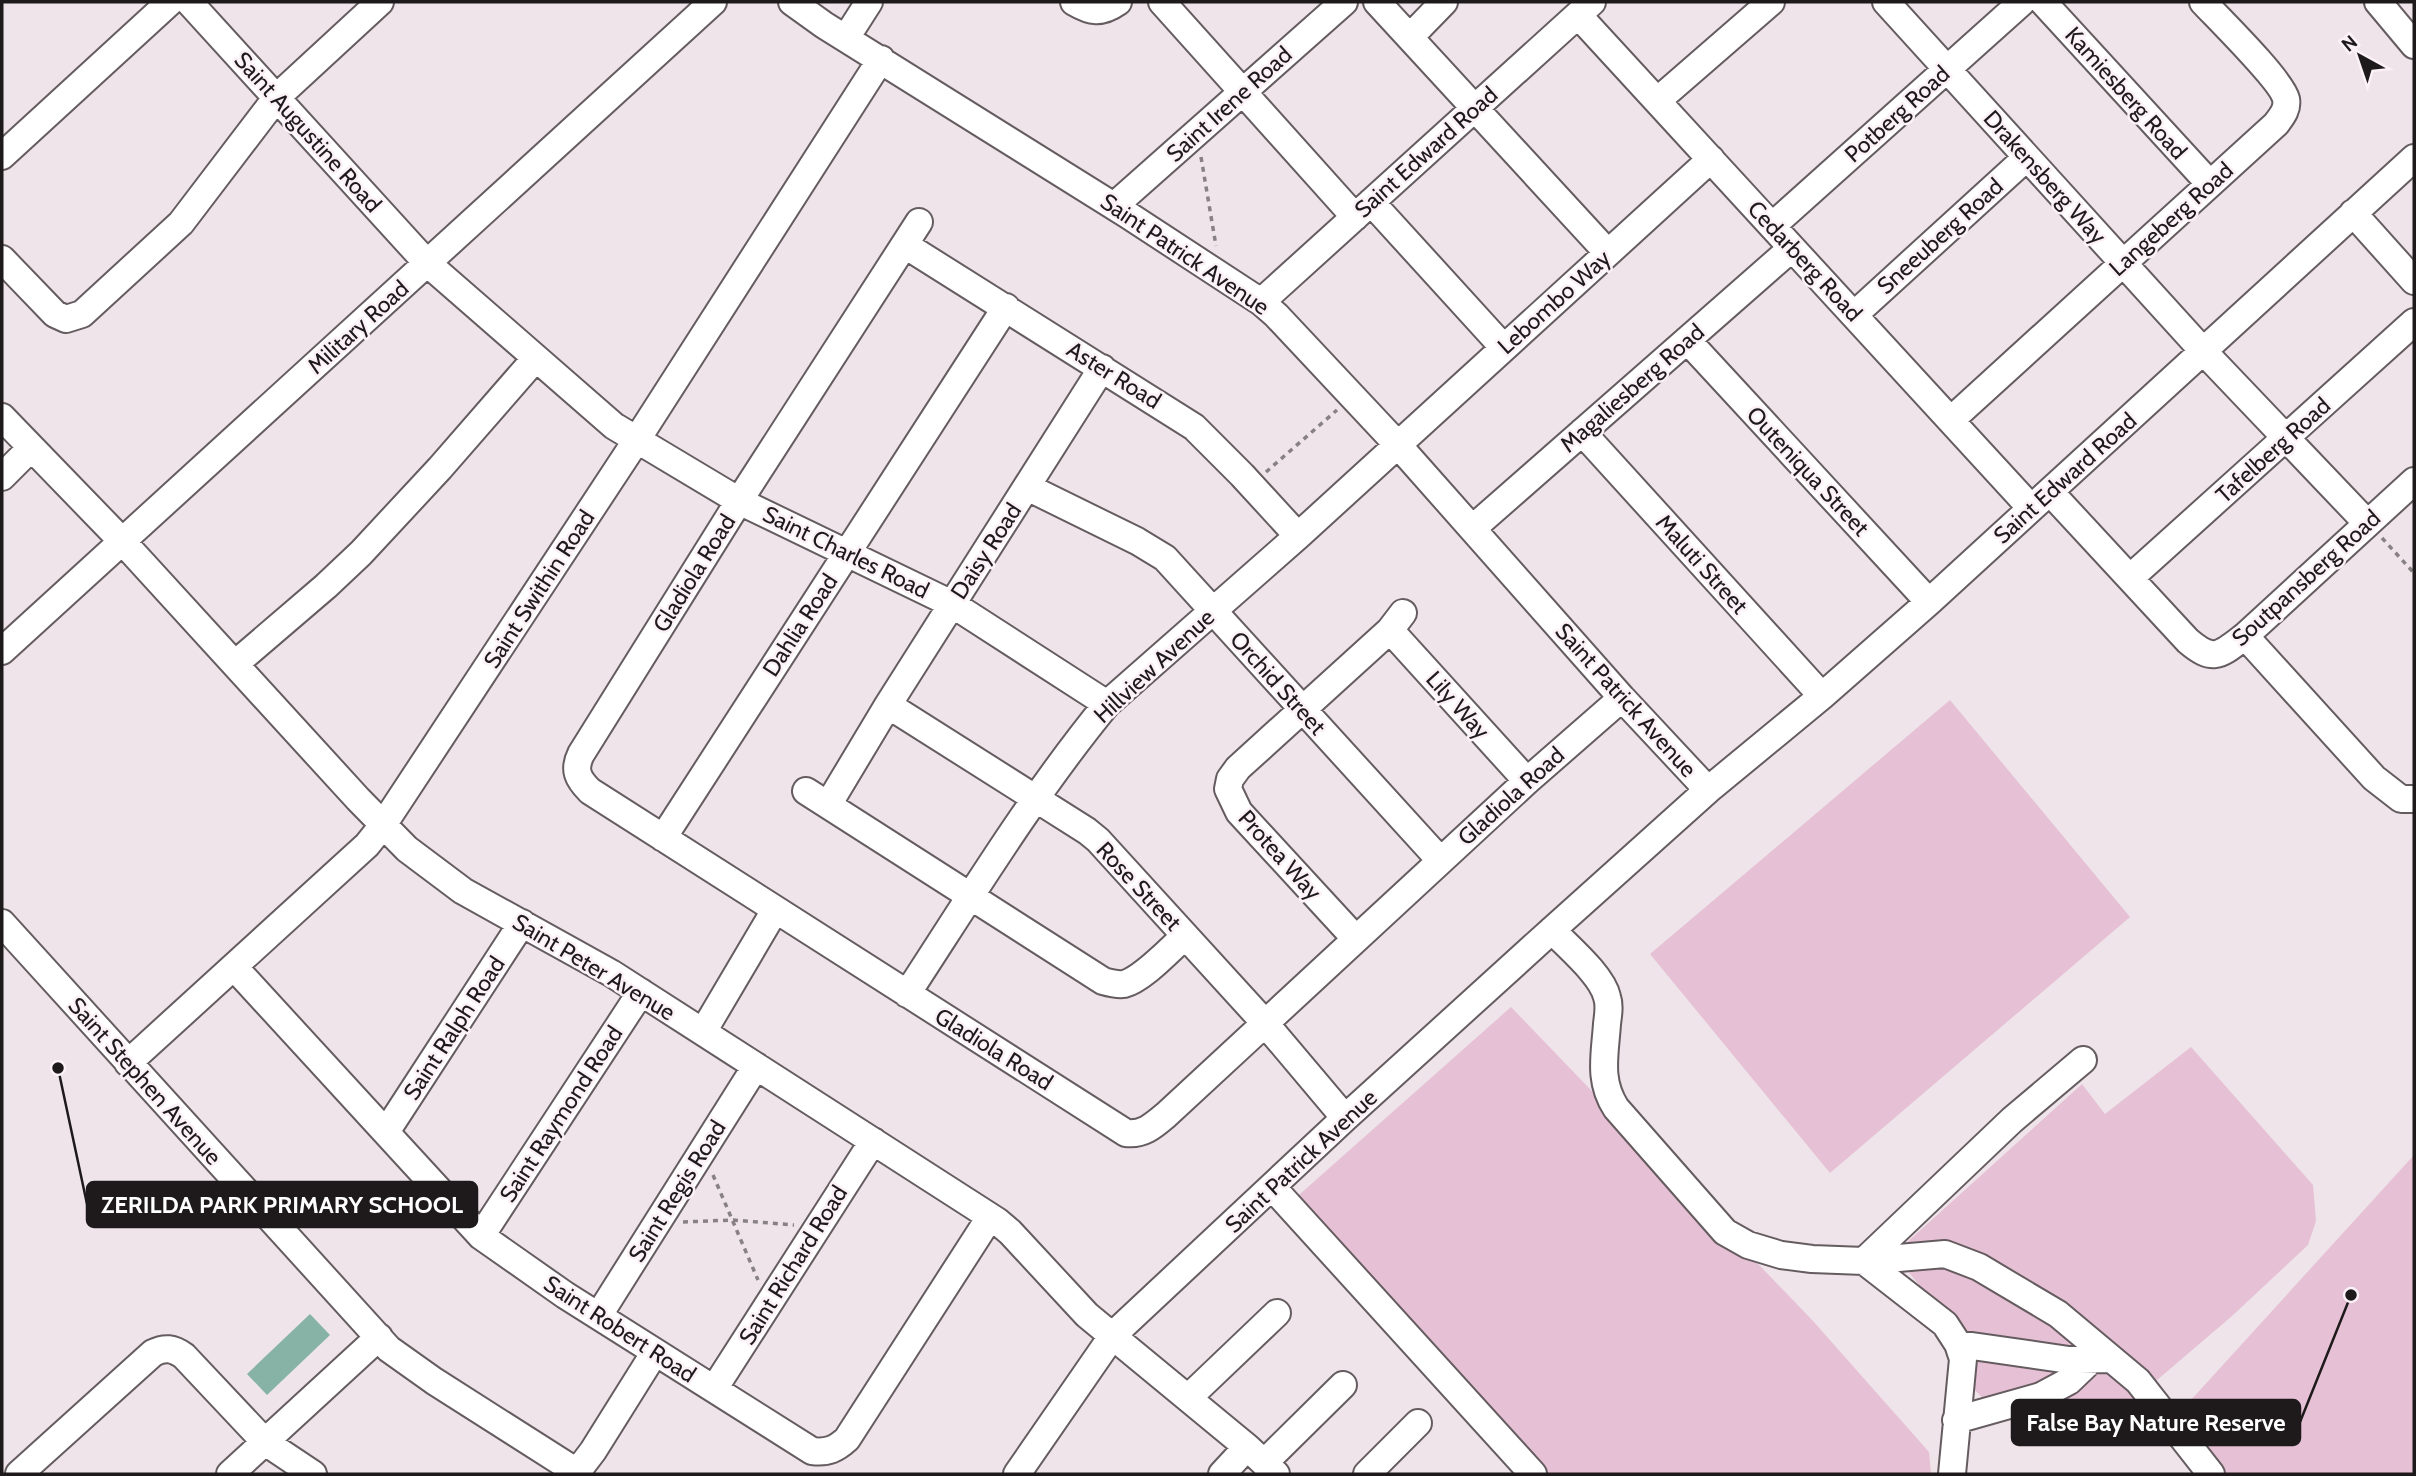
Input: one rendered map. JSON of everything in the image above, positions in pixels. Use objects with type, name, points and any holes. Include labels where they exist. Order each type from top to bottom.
[{"type":"street","points":[[2,156],[170,2]]},
{"type":"street","name":"Saint Augustine Road","points":[[189,2],[427,263]]},
{"type":"street","points":[[3,261],[55,314],[66,319],[82,314],[181,223],[277,97],[380,2]]},
{"type":"street","name":"Military Road","points":[[2,651],[713,2]]},
{"type":"street","name":"Saint Patrick Avenue","points":[[792,2],[1261,302],[1297,336],[1398,445],[1622,698],[1708,790],[1345,1118],[1113,1335],[1017,1474]]},
{"type":"street","points":[[846,38],[869,2]]},
{"type":"street","points":[[1074,2],[1095,12],[1118,2]]},
{"type":"street","points":[[1161,2],[1242,92],[1504,348]]},
{"type":"street","name":"Saint Irene Road","points":[[1114,206],[1344,2]]},
{"type":"street","points":[[1377,2],[1608,253]]},
{"type":"street","points":[[1410,37],[1444,2]]},
{"type":"street","points":[[1657,101],[1772,2]]},
{"type":"street","name":"Drakensberg Way","points":[[1886,2],[2204,352],[2367,523]]},
{"type":"street","name":"Potberg Road","points":[[1772,226],[2022,2]]},
{"type":"street","name":"Kamiesberg Road","points":[[2043,2],[2210,184]]},
{"type":"street","name":"Langeberg Road","points":[[1951,421],[2276,124],[2285,111],[2286,101],[2272,77],[2203,2]]},
{"type":"street","points":[[2378,2],[2414,45]]},
{"type":"street","name":"Cedarberg Road","points":[[1585,8],[1657,101],[1951,421],[2041,500]]},
{"type":"street","name":"Saint Edward Road","points":[[1261,302],[1585,8]]},
{"type":"street","name":"Saint Swithin Road","points":[[128,1063],[367,845],[383,825],[636,441],[881,59]]},
{"type":"street","name":"Sneeuberg Road","points":[[1855,314],[2026,158]]},
{"type":"street","name":"Saint Edward Road","points":[[1708,790],[1822,696],[1929,602],[2414,158]]},
{"type":"street","name":"Lebombo Way","points":[[1398,445],[1711,159]]},
{"type":"street","points":[[2353,213],[2414,281]]},
{"type":"street","points":[[739,501],[919,222]]},
{"type":"street","name":"Aster Road","points":[[905,245],[1194,427],[1298,536]]},
{"type":"street","name":"Magaliesberg Road","points":[[1473,528],[1792,248]]},
{"type":"street","name":"Saint Charles Road","points":[[427,263],[535,359],[614,426],[636,441],[739,501],[952,604],[1107,704]]},
{"type":"street","name":"Dahlia Road","points":[[663,838],[1006,307]]},
{"type":"street","name":"Tafelberg Road","points":[[2130,578],[2414,322]]},
{"type":"street","name":"Outeniqua Street","points":[[1687,340],[1929,602]]},
{"type":"street","points":[[235,664],[361,553],[535,359]]},
{"type":"street","name":"Daisy Road","points":[[828,805],[888,705],[1102,368]]},
{"type":"street","name":"Saint Peter Avenue","points":[[2,417],[407,849],[463,891],[641,992],[990,1217],[1010,1232],[1087,1315],[1262,1461]]},
{"type":"street","name":"Maluti Street","points":[[1583,432],[1822,696]]},
{"type":"street","name":"Hillview Avenue","points":[[907,994],[1036,799],[1084,731],[1107,704],[1398,445]]},
{"type":"street","points":[[2,477],[31,449]]},
{"type":"street","name":"Soutpansberg Road","points":[[2041,500],[2130,578],[2188,641],[2203,654],[2212,655],[2227,650],[2245,636],[2414,481]]},
{"type":"street","name":"Orchid Street","points":[[1027,487],[1153,550],[1177,570],[1440,860]]},
{"type":"street","name":"Gladiola Road","points":[[739,501],[576,764],[577,774],[590,791],[1126,1133],[1144,1132],[1166,1115],[1527,780],[1622,698]]},
{"type":"street","name":"Lily Way","points":[[1302,708],[1396,621],[1527,780]]},
{"type":"street","points":[[2245,636],[2374,778],[2401,799],[2414,799]]},
{"type":"street","name":"Rose Street","points":[[888,705],[1098,840],[1264,1022],[1345,1118]]},
{"type":"street","name":"Protea Way","points":[[1302,708],[1238,768],[1230,779],[1228,789],[1239,812],[1355,938]]},
{"type":"street","points":[[806,791],[1102,981],[1121,985],[1138,977],[1185,936]]},
{"type":"street","points":[[703,1032],[775,910]]},
{"type":"street","name":"Saint Stephen Avenue","points":[[2,923],[389,1349],[424,1375],[579,1473]]},
{"type":"street","name":"Saint Ralph Road","points":[[386,1132],[522,923]]},
{"type":"street","points":[[1552,930],[1597,979],[1607,996],[1609,1007],[1604,1085],[1609,1097],[1725,1232],[1748,1245],[1781,1255],[1864,1261],[1945,1254],[1979,1267],[2058,1314],[2101,1359],[2138,1381],[2211,1474]]},
{"type":"street","name":"Saint Robert Road","points":[[234,967],[481,1236],[598,1315],[812,1451],[823,1453],[840,1446],[848,1438],[990,1217]]},
{"type":"street","name":"Saint Raymond Road","points":[[481,1236],[641,992]]},
{"type":"street","points":[[1864,1261],[2012,1120],[2083,1060]]},
{"type":"street","name":"Saint Regis Road","points":[[598,1315],[756,1066]]},
{"type":"street","name":"Saint Richard Road","points":[[714,1389],[873,1141]]},
{"type":"street","points":[[1273,1188],[1533,1474]]},
{"type":"street","points":[[1864,1261],[1945,1324],[1958,1345],[1963,1359],[1952,1474]]},
{"type":"street","points":[[1188,1398],[1277,1313]]},
{"type":"street","points":[[230,1474],[379,1338]]},
{"type":"street","points":[[1958,1345],[2069,1360],[2101,1359]]},
{"type":"street","points":[[19,1474],[153,1353],[162,1349],[169,1349],[184,1356],[265,1442],[313,1474]]},
{"type":"street","points":[[579,1473],[655,1352]]},
{"type":"street","points":[[1956,1420],[2041,1396],[2101,1359]]},
{"type":"street","points":[[1222,1474],[1262,1461],[1343,1385]]},
{"type":"street","points":[[1367,1474],[1418,1423]]},
{"type":"path","points":[[1199,131],[1205,188],[1221,276]]},
{"type":"path","points":[[1251,485],[1353,396]]},
{"type":"path","points":[[2367,523],[2414,572]]},
{"type":"path","points":[[702,1153],[758,1280],[772,1299]]},
{"type":"path","points":[[657,1224],[733,1220],[818,1227]]},
{"type":"shaded area","points":[[1950,700],[2130,917],[1830,1173],[1650,954]]},
{"type":"shaded area","points":[[1511,1007],[1813,1321],[1929,1452],[1931,1474],[1542,1474],[1291,1202]]},
{"type":"shaded area","points":[[2191,1047],[2313,1185],[2316,1221],[2308,1245],[2232,1316],[2129,1404],[2056,1432],[2026,1424],[1992,1408],[1973,1388],[1932,1301],[1894,1254],[2082,1084],[2105,1114]]},
{"type":"shaded area","points":[[2414,1155],[2414,1474],[2196,1474],[2160,1434]]},
{"type":"building","points":[[310,1314],[330,1335],[267,1395],[247,1374]]},
{"type":"place","name":"ZERILDA PARK PRIMARY SCHOOL","points":[[58,1068]]},
{"type":"place","name":"False Bay Nature Reserve","points":[[2351,1295]]}]
